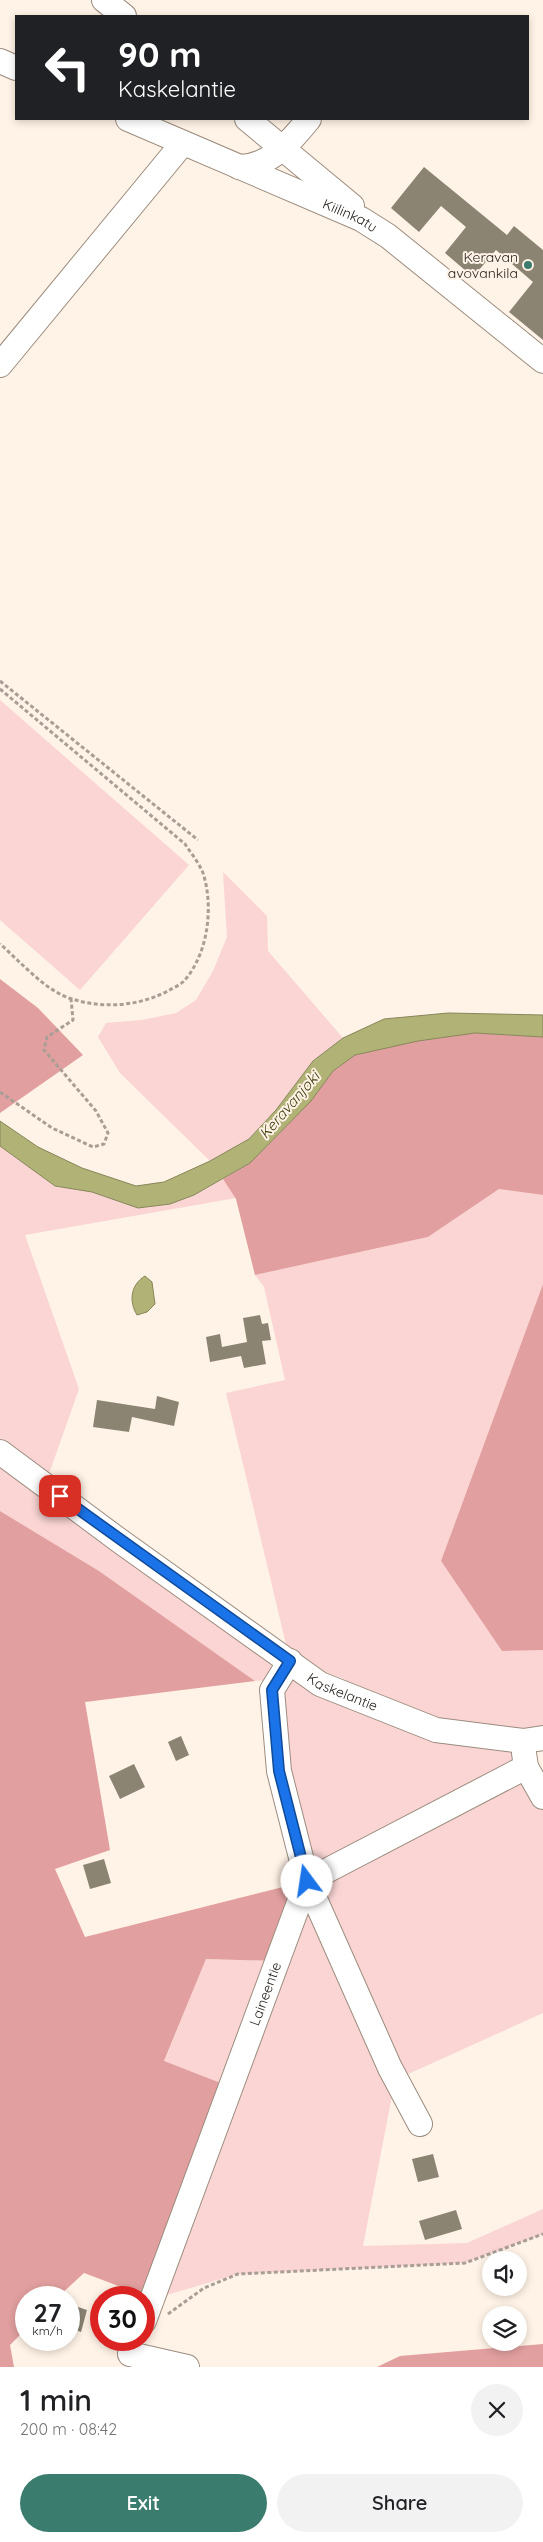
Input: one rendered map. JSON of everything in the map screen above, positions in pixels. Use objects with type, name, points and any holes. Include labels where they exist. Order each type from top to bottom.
[{"type":"street","points":[[104,0],[123,15]]},
{"type":"street","points":[[0,61],[15,68]]},
{"type":"street","name":"Kiilinkatu","points":[[130,120],[361,219],[388,236],[543,361]]},
{"type":"street","points":[[248,120],[388,236]]},
{"type":"street","points":[[239,167],[252,167],[271,158],[282,149],[308,120]]},
{"type":"street","points":[[0,365],[183,143]]},
{"type":"street","name":"Kaskelantie","points":[[0,1452],[120,1541],[320,1684],[436,1730],[533,1739]]},
{"type":"street","points":[[290,1661],[272,1690],[279,1771],[307,1881],[390,2068],[420,2124]]},
{"type":"street","points":[[533,1739],[526,1767],[543,1797]]},
{"type":"street","points":[[307,1881],[526,1767]]},
{"type":"street","name":"Laineentie","points":[[155,2318],[307,1881]]},
{"type":"street","points":[[130,2354],[187,2367]]},
{"type":"path","points":[[0,681],[198,840]]},
{"type":"path","points":[[0,689],[185,844],[203,872],[208,908],[206,935],[196,962],[183,982],[158,996],[135,1004],[116,1005],[71,999],[46,984],[0,944]]},
{"type":"path","points":[[0,1092],[52,1128],[93,1147],[104,1144],[108,1133],[96,1111],[44,1050],[47,1037],[73,1020],[71,999]]},
{"type":"path","points":[[155,2320],[168,2314],[204,2288],[238,2274],[465,2263],[543,2234]]},
{"type":"shaded area","points":[[0,700],[189,865],[80,990],[0,920]]},
{"type":"shaded area","points":[[223,872],[267,916],[268,951],[343,1038],[313,1061],[276,1110],[249,1139],[210,1161],[120,1073],[98,1037],[106,1023],[142,1020],[176,1013],[196,1000],[213,971],[227,937]]},
{"type":"shaded area","points":[[0,979],[38,1008],[83,1055],[0,1113]]},
{"type":"shaded area","points":[[475,1033],[543,1037],[543,1195],[499,1189],[428,1237],[255,1275],[236,1199],[223,1179],[250,1163],[311,1101],[333,1071],[355,1055],[418,1041]]},
{"type":"shaded area","points":[[0,1146],[55,1186],[92,1192],[138,1208],[194,1195],[223,1179],[236,1198],[25,1235],[79,1389],[45,1485],[278,1654],[270,1680],[255,1681],[99,1571],[0,1511]]},
{"type":"shaded area","points":[[499,1189],[543,1195],[543,1284],[441,1561],[502,1650],[543,1650],[543,1730],[514,1747],[543,1797],[543,2013],[395,2080],[363,2246],[467,2243],[543,2209],[543,2234],[497,2251],[482,2251],[482,2257],[465,2263],[238,2274],[155,2298],[155,2294],[231,2087],[164,2062],[206,1959],[277,1961],[307,1881],[272,1690],[290,1661],[226,1393],[285,1380],[264,1287],[255,1275],[428,1237]],"holes":[[[292,1662],[342,1678],[379,1707]]]},
{"type":"shaded area","points":[[543,1284],[543,1650],[502,1651],[441,1561]]},
{"type":"shaded area","points":[[0,1511],[99,1571],[255,1681],[85,1702],[110,1850],[55,1869],[85,1937],[307,1881],[277,1961],[206,1959],[164,2061],[231,2087],[155,2294],[155,2286],[118,2286],[84,2273],[70,2286],[15,2286],[15,2340],[10,2345],[14,2367],[0,2367]]},
{"type":"shaded area","points":[[543,2344],[543,2367],[377,2367],[400,2356],[482,2349],[482,2351],[527,2351],[527,2345]]},
{"type":"water","name":"Keravanjoki","points":[[448,1013],[543,1015],[543,1037],[475,1033],[418,1041],[355,1055],[333,1071],[311,1101],[250,1163],[194,1195],[170,1204],[138,1208],[92,1192],[55,1186],[0,1146],[0,1121],[38,1147],[82,1168],[136,1186],[164,1182],[210,1161],[249,1139],[276,1110],[313,1061],[343,1038],[384,1019]]},
{"type":"water","points":[[145,1276],[152,1282],[155,1304],[147,1312],[137,1315],[134,1310],[132,1294],[136,1284]]},
{"type":"building","name":"Keravan avovankila","points":[[424,167],[507,235],[514,226],[543,250],[543,340],[509,312],[533,282],[496,250],[473,277],[445,253],[466,227],[441,206],[419,232],[391,208]]},
{"type":"building","points":[[260,1315],[262,1324],[268,1323],[271,1340],[262,1341],[266,1364],[244,1368],[241,1356],[210,1362],[206,1337],[220,1334],[222,1347],[247,1342],[243,1318]]},
{"type":"building","points":[[157,1396],[179,1402],[174,1426],[132,1417],[129,1432],[93,1427],[97,1400],[155,1409]]},
{"type":"building","points":[[181,1736],[189,1755],[176,1761],[168,1742]]},
{"type":"building","points":[[134,1764],[145,1787],[120,1799],[109,1776]]},
{"type":"building","points":[[104,1859],[111,1883],[90,1889],[83,1865]]},
{"type":"building","points":[[433,2154],[439,2177],[418,2182],[412,2159]]},
{"type":"building","points":[[456,2210],[462,2229],[425,2240],[419,2221]]},
{"type":"building","points":[[80,2308],[87,2310],[80,2332]]},
{"type":"place","name":"Keravan avovankila","points":[[528,265]]},
{"type":"route","points":[[60,1496],[245,1631],[290,1661],[272,1690],[279,1771],[307,1881]]}]
